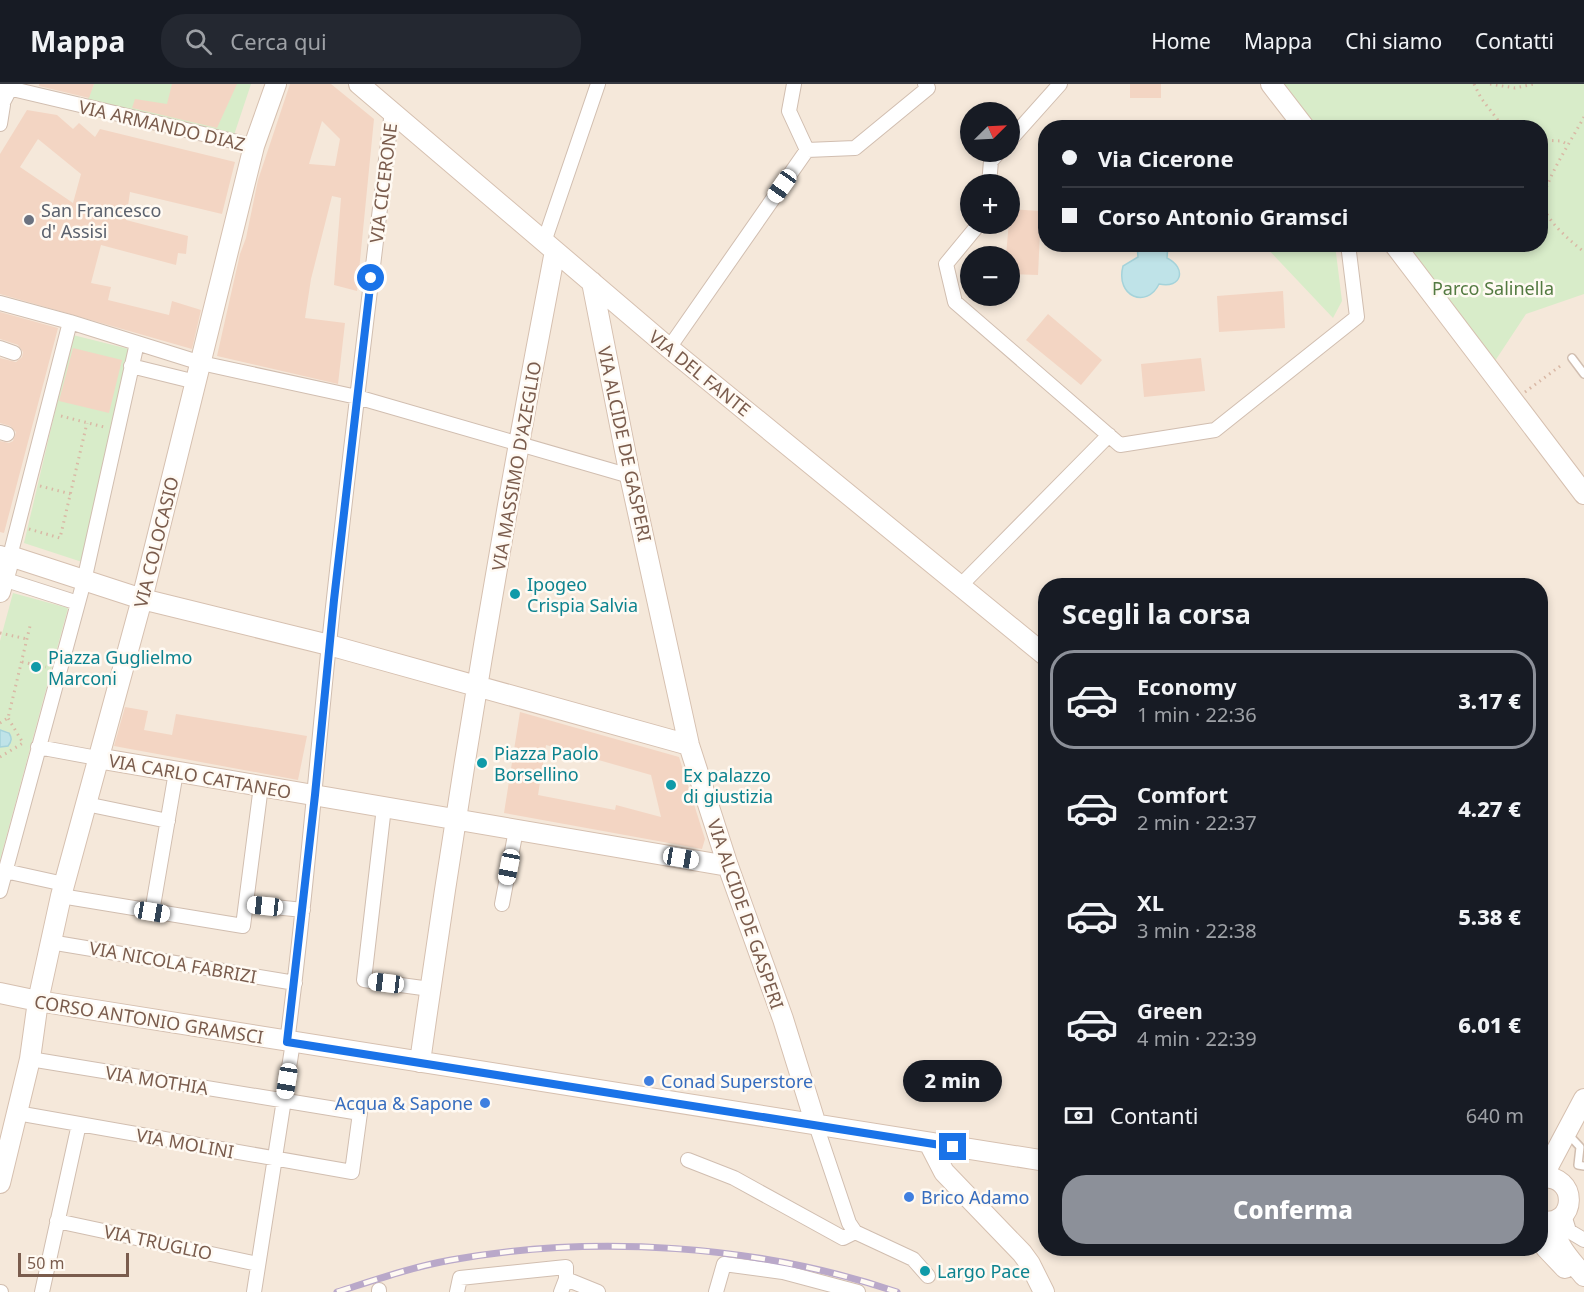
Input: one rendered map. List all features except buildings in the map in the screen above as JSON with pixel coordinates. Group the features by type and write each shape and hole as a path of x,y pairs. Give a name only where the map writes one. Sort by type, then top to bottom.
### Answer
{"street":[{"name":"VIA COLOCASIO","path":"0,1183 30,1059 38,1001 63,890 142,599 254,146 276,84"},
{"name":"VIA DEL FANTE","path":"359,84 669,348 960,586 1038,646"},
{"path":"550,246 597,84"},
{"path":"794,84 789,111 807,150"},
{"path":"807,150 855,148 928,88 925,84"},
{"path":"1020,129 1060,84"},
{"path":"1271,84 1299,120"},
{"name":"VIA ARMANDO DIAZ","path":"5,88 254,146"},
{"path":"0,124 5,88"},
{"name":"VIA CICERONE","path":"254,1292 284,1100 329,645 392,111"},
{"path":"669,348 807,150"},
{"path":"971,234 946,264 955,302 1120,445 1215,430 1357,317 1349,252"},
{"name":"VIA MASSIMO D'AZEGLIO","path":"451,822 473,684 518,443 550,246"},
{"path":"1401,252 1584,494"},
{"name":"VIA ALCIDE DE GASPERI","path":"592,282 630,476 689,745 728,866 783,1019 849,1223 855,1232"},
{"path":"0,303 70,322 201,363 357,397 630,476"},
{"path":"70,322 18,526 5,554 2,586 78,603"},
{"path":"0,891 10,872 39,747 78,603 90,583 137,343"},
{"path":"0,348 14,353"},
{"path":"131,366 196,382"},
{"path":"960,586 1109,435"},
{"path":"5,554 142,599 329,645 689,745"},
{"path":"39,747 97,758"},
{"name":"VIA CARLO CATTANEO","path":"97,758 384,807 451,822 509,828"},
{"path":"152,912 176,772"},
{"path":"10,872 63,890 152,912 243,926 261,786"},
{"path":"86,804 168,821"},
{"path":"384,807 364,980 430,988"},
{"path":"420,1062 451,822"},
{"path":"502,904 509,828 728,866"},
{"path":"246,903 303,910"},
{"name":"VIA NICOLA FABRIZI","path":"50,942 295,983"},
{"name":"CORSO ANTONIO GRAMSCI","path":"0,993 290,1042 1038,1160"},
{"name":"VIA MOTHIA","path":"30,1059 360,1113 352,1172"},
{"path":"1548,1176 1565,1134 1584,1099"},
{"name":"VIA MOLINI","path":"17,1113 352,1172"},
{"path":"42,1292 80,1124"},
{"path":"930,1143 944,1173 1022,1252 1044,1292"},
{"path":"688,1160 734,1178 843,1238 855,1232 912,1259 928,1276"},
{"path":"1548,1180 1567,1190 1569,1200 1551,1221"},
{"name":"VIA TRUGLIO","path":"57,1221 258,1264"},
{"path":"1551,1221 1584,1240"},
{"path":"1551,1221 1555,1227 1556,1237 1584,1276"},
{"path":"1548,1251 1561,1265 1584,1282"},
{"path":"716,1292 724,1264 783,1272 833,1288 858,1292"},
{"path":"457,1292 460,1278 565,1279 598,1292"}],"lane":[{"path":"1572,358 1584,374"},
{"path":"1565,1134 1580,1147 1578,1165 1584,1166"}],"path":[{"path":"1474,84 1481,98 1498,120"},
{"path":"1490,84 1515,88 1534,84"},
{"path":"1548,184 1584,117"},
{"path":"1548,140 1561,141 1569,145"},
{"path":"1548,214 1562,232 1584,252"},
{"path":"1514,401 1572,358"},
{"path":"46,413 107,427"},
{"path":"18,526 60,538 87,423"},
{"path":"29,483 70,494"},
{"path":"0,723 8,718 30,626"},
{"path":"0,633 27,639"},
{"path":"22,662 48,667"},
{"path":"0,758 23,743 8,718"}],"shaded area":[{"path":"0,84 1584,84 1584,1292 0,1292"}],"green space":[{"path":"94,84 251,84 234,135 87,101"},
{"name":"Parco Salinella","path":"1283,84 1584,84 1584,294 1526,314 1495,361 1411,252 1548,252 1548,120 1311,120"},
{"path":"1271,252 1336,252 1342,301 1333,318"},
{"path":"73,335 129,349 82,562 24,543"},
{"path":"13,593 68,608 0,860 0,747 11,742 9,732 0,730 0,641"}],"water":[{"path":"1138,252 1167,252 1167,258 1173,262 1179,272 1177,281 1167,285 1159,284 1154,292 1147,296 1134,296 1124,285 1123,266 1138,257"},
{"path":"0,730 10,735 11,741 8,746 0,747"}],"railway":[{"path":"337,1292 408,1270 451,1260 562,1247 619,1246 733,1254 844,1276 897,1292"}],"place":[{"name":"San Francesco d' Assisi","path":"29,220"},
{"name":"Ipogeo Crispia Salvia","path":"515,594"},
{"name":"Piazza Guglielmo Marconi","path":"36,667"},
{"name":"Piazza Paolo Borsellino","path":"482,763"},
{"name":"Ex palazzo di giustizia","path":"671,785"},
{"name":"Conad Superstore","path":"649,1081"},
{"name":"Acqua & Sapone","path":"485,1103"},
{"name":"Brico Adamo","path":"909,1197"},
{"name":"Largo Pace","path":"925,1271"}],"route":[{"path":"371,278 287,1042 953,1147"}]}
